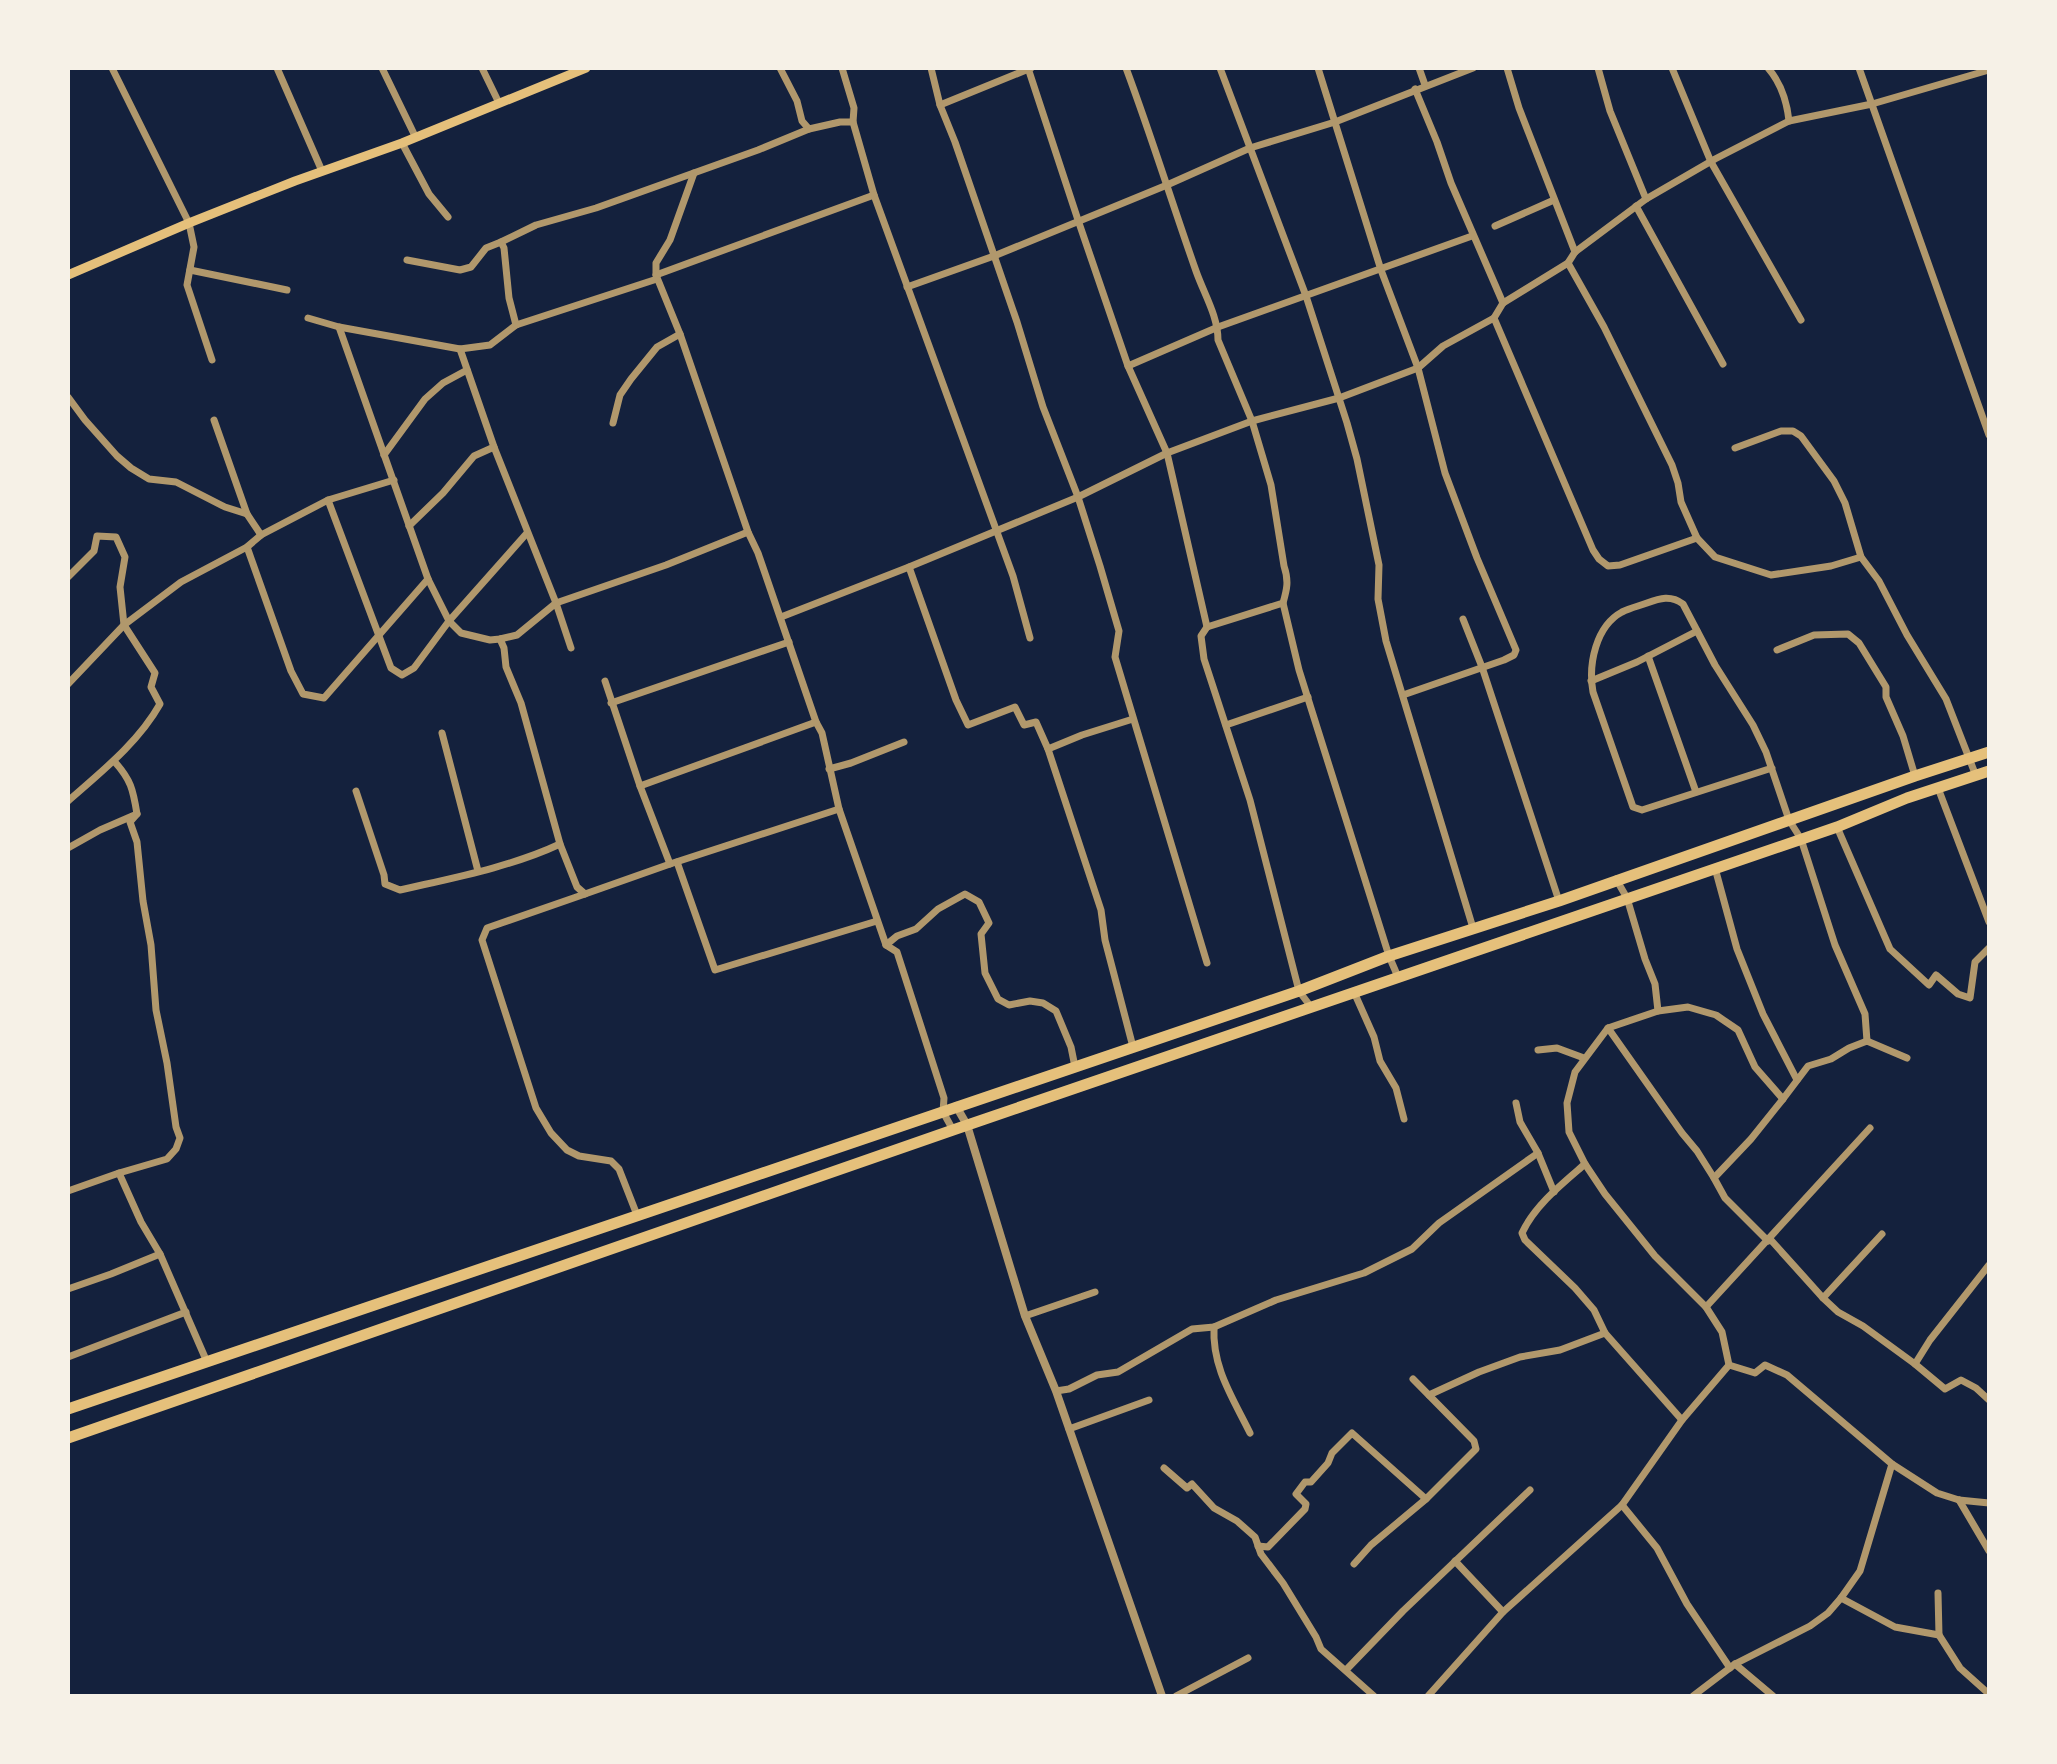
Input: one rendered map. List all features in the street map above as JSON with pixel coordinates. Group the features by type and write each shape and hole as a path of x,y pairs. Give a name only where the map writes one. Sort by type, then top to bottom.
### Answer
{"highway":[{"path":"68,1409 1299,991 1389,956 1559,901 1989,752"},
{"path":"68,1438 1354,991 1837,827 1907,798 1989,771"}],"main road":[{"path":"68,275 189,223 402,143 586,68"}],"street":[{"path":"112,68 189,223 194,247 187,285 212,360"},
{"path":"277,68 322,171"},
{"path":"382,68 415,136"},
{"path":"482,68 499,103"},
{"path":"780,68 797,101 802,121 809,129"},
{"path":"842,68 854,108 853,122 874,195 1013,576 1030,638"},
{"path":"931,68 940,105 1017,322 1043,407 1078,497 1119,631 1115,657 1207,963"},
{"path":"940,105 1029,68 1128,366 1167,453 1207,627"},
{"path":"1126,68 1218,327 1218,340 1252,421 1271,485 1289,585 1283,603 1299,670 1398,977"},
{"path":"1220,68 1306,296 1357,459 1379,565 1380,618 1473,928"},
{"path":"1318,68 1381,270 1418,368 1445,473 1516,650 1514,655 1504,660 1403,695"},
{"path":"1419,68 1425,85"},
{"path":"907,287 994,256 1250,148 1335,122 1473,68"},
{"path":"1507,68 1519,108 1575,252"},
{"path":"1598,68 1610,111 1646,199"},
{"path":"1672,68 1711,162 1801,320"},
{"path":"1768,68 1776,76 1787,104 1789,121"},
{"path":"1859,68 1987,421 1989,435"},
{"path":"781,617 1078,497 1167,453 1252,421 1339,398 1418,368 1443,346 1494,318 1503,303 1568,263 1575,252 1646,199 1789,121 1872,104 1989,70"},
{"path":"1415,89 1472,236 1503,303"},
{"path":"407,260 460,270 471,267 486,248 536,225 596,208 809,129 853,122"},
{"path":"402,143 429,194 448,217"},
{"path":"694,173 670,240 656,263 657,277 822,733 839,809 886,945 897,952 944,1098 943,1112 953,1130"},
{"path":"308,318 339,327 460,349 490,345 516,325 657,277 874,195"},
{"path":"1495,226 1554,200"},
{"path":"1636,206 1723,364"},
{"path":"1128,366 1218,327 1472,236"},
{"path":"501,242 516,325"},
{"path":"1568,263 1604,327 1672,465 1681,502 1697,538 1715,557 1771,575 1831,566 1861,557"},
{"path":"190,270 287,290"},
{"path":"1494,318 1599,559 1608,566 1620,565 1697,538"},
{"path":"339,327 428,579 449,621 461,633 490,640 517,635 556,603 657,569 748,532"},
{"path":"613,423 620,395 631,379 657,347 680,334"},
{"path":"460,349 571,648"},
{"path":"384,455 425,399 443,383 467,370"},
{"path":"68,397 85,420 131,468 149,479 176,482 225,507 247,514"},
{"path":"214,420 247,514 261,535"},
{"path":"1735,448 1781,431 1793,431 1801,436 1834,481 1845,503 1861,557 1879,581 1946,699 1976,776"},
{"path":"409,526 443,493 474,456 494,447"},
{"path":"68,684 124,625 181,582 328,500 394,480"},
{"path":"328,500 391,668 402,675 414,668 449,621 527,533"},
{"path":"68,577 94,551 97,536 116,537 125,557 120,587 124,625 155,673 151,687 160,704 114,761 68,801"},
{"path":"247,547 291,671 303,694 324,698 428,579"},
{"path":"909,567 956,700 968,725 1015,707 1024,725 1036,722 1048,749 1101,910 1105,940 1133,1047"},
{"path":"1772,768 1642,810 1633,807 1591,681 1595,650 1605,627 1622,612 1661,598 1676,599 1683,604 1766,752 1772,768 1789,820 1801,839 1835,945 1865,1014 1867,1041"},
{"path":"1283,603 1207,627 1201,636 1204,659 1250,800 1299,991 1311,1007"},
{"path":"1463,619 1482,667 1559,901"},
{"path":"1591,681 1697,631"},
{"path":"1777,650 1814,635 1848,634 1859,643 1886,687 1886,697 1903,736 1915,776"},
{"path":"500,639 560,844 577,887 585,894"},
{"path":"611,703 789,642"},
{"path":"1648,656 1696,792"},
{"path":"605,681 640,786 674,863 715,970 877,921"},
{"path":"1226,725 1308,697"},
{"path":"1048,749 1133,719"},
{"path":"640,786 816,722"},
{"path":"442,733 478,871"},
{"path":"829,769 904,742"},
{"path":"114,761 127,775 137,814"},
{"path":"1938,788 1989,922"},
{"path":"356,791 385,884 393,889 400,890 478,871 539,854 560,844"},
{"path":"637,1215 619,1169 611,1161 579,1156 567,1150 551,1133 536,1108 482,940 487,928 839,809"},
{"path":"68,848 137,814"},
{"path":"68,1191 167,1159 180,1138 156,1010 137,842 130,822 137,814"},
{"path":"1837,827 1890,949 1929,985 1936,975 1958,994 1970,998 1975,962 1989,948"},
{"path":"1715,868 1737,949 1763,1014 1797,1080"},
{"path":"1616,879 1627,898 1655,984 1658,1011"},
{"path":"886,945 897,936 916,929 938,909 965,894 979,902 989,923 981,934 985,973 998,999 1009,1005 1030,1001 1043,1003 1056,1011 1071,1047 1075,1067"},
{"path":"1354,991 1374,1037 1380,1061 1396,1088 1404,1119"},
{"path":"1729,1365 1722,1332 1706,1307 1655,1256 1585,1164 1569,1132 1567,1103 1575,1072 1608,1028 1658,1011 1688,1007 1716,1015 1738,1030 1755,1067 1783,1099"},
{"path":"1608,1028 1697,1151 1725,1198 1823,1298 1945,1389 1961,1380 1989,1400"},
{"path":"1714,1178 1751,1139 1808,1066 1831,1059 1867,1041 1907,1058"},
{"path":"1538,1050 1557,1048 1584,1058"},
{"path":"1516,1103 1520,1122 1538,1153 1554,1192"},
{"path":"956,1106 967,1125 1025,1316 1056,1391 1162,1696"},
{"path":"1706,1307 1870,1128"},
{"path":"1056,1391 1069,1389 1097,1375 1118,1372 1192,1329 1214,1327 1276,1300 1364,1273 1412,1249 1439,1223 1538,1153"},
{"path":"1585,1164 1554,1192 1522,1233 1525,1240 1594,1310 1605,1333 1682,1420"},
{"path":"119,1173 141,1222 160,1254 207,1362"},
{"path":"1823,1298 1882,1234"},
{"path":"68,1289 160,1254"},
{"path":"1915,1364 1989,1265"},
{"path":"1025,1316 1095,1292"},
{"path":"68,1357 186,1312"},
{"path":"1214,1327 1213,1343 1223,1383 1250,1433"},
{"path":"1429,1395 1520,1357 1560,1350 1605,1333"},
{"path":"1428,1696 1503,1612 1622,1505 1682,1420 1729,1365"},
{"path":"1729,1365 1755,1373 1765,1365 1787,1375 1892,1464 1937,1493 1959,1500 1989,1503"},
{"path":"1354,1564 1476,1449 1474,1441 1413,1379"},
{"path":"1069,1429 1149,1400"},
{"path":"1258,1546 1268,1547 1305,1509 1306,1504 1296,1494 1305,1482 1311,1482 1328,1463 1332,1453 1352,1433 1426,1499"},
{"path":"1693,1696 1733,1666 1810,1626 1828,1613 1841,1598 1860,1571 1892,1464"},
{"path":"1164,1468 1187,1488 1192,1484 1214,1508 1237,1521 1255,1537 1261,1554 1308,1622 1321,1649 1374,1696"},
{"path":"1346,1670 1530,1490"},
{"path":"1959,1500 1989,1551"},
{"path":"1622,1505 1657,1548 1687,1604 1733,1666 1773,1696"},
{"path":"1455,1561 1503,1612"},
{"path":"1938,1593 1939,1635 1960,1668 1989,1694"},
{"path":"1841,1598 1895,1627 1939,1635"},
{"path":"1176,1696 1248,1658"},
{"path":"1974,1696 1981,1688"}]}
